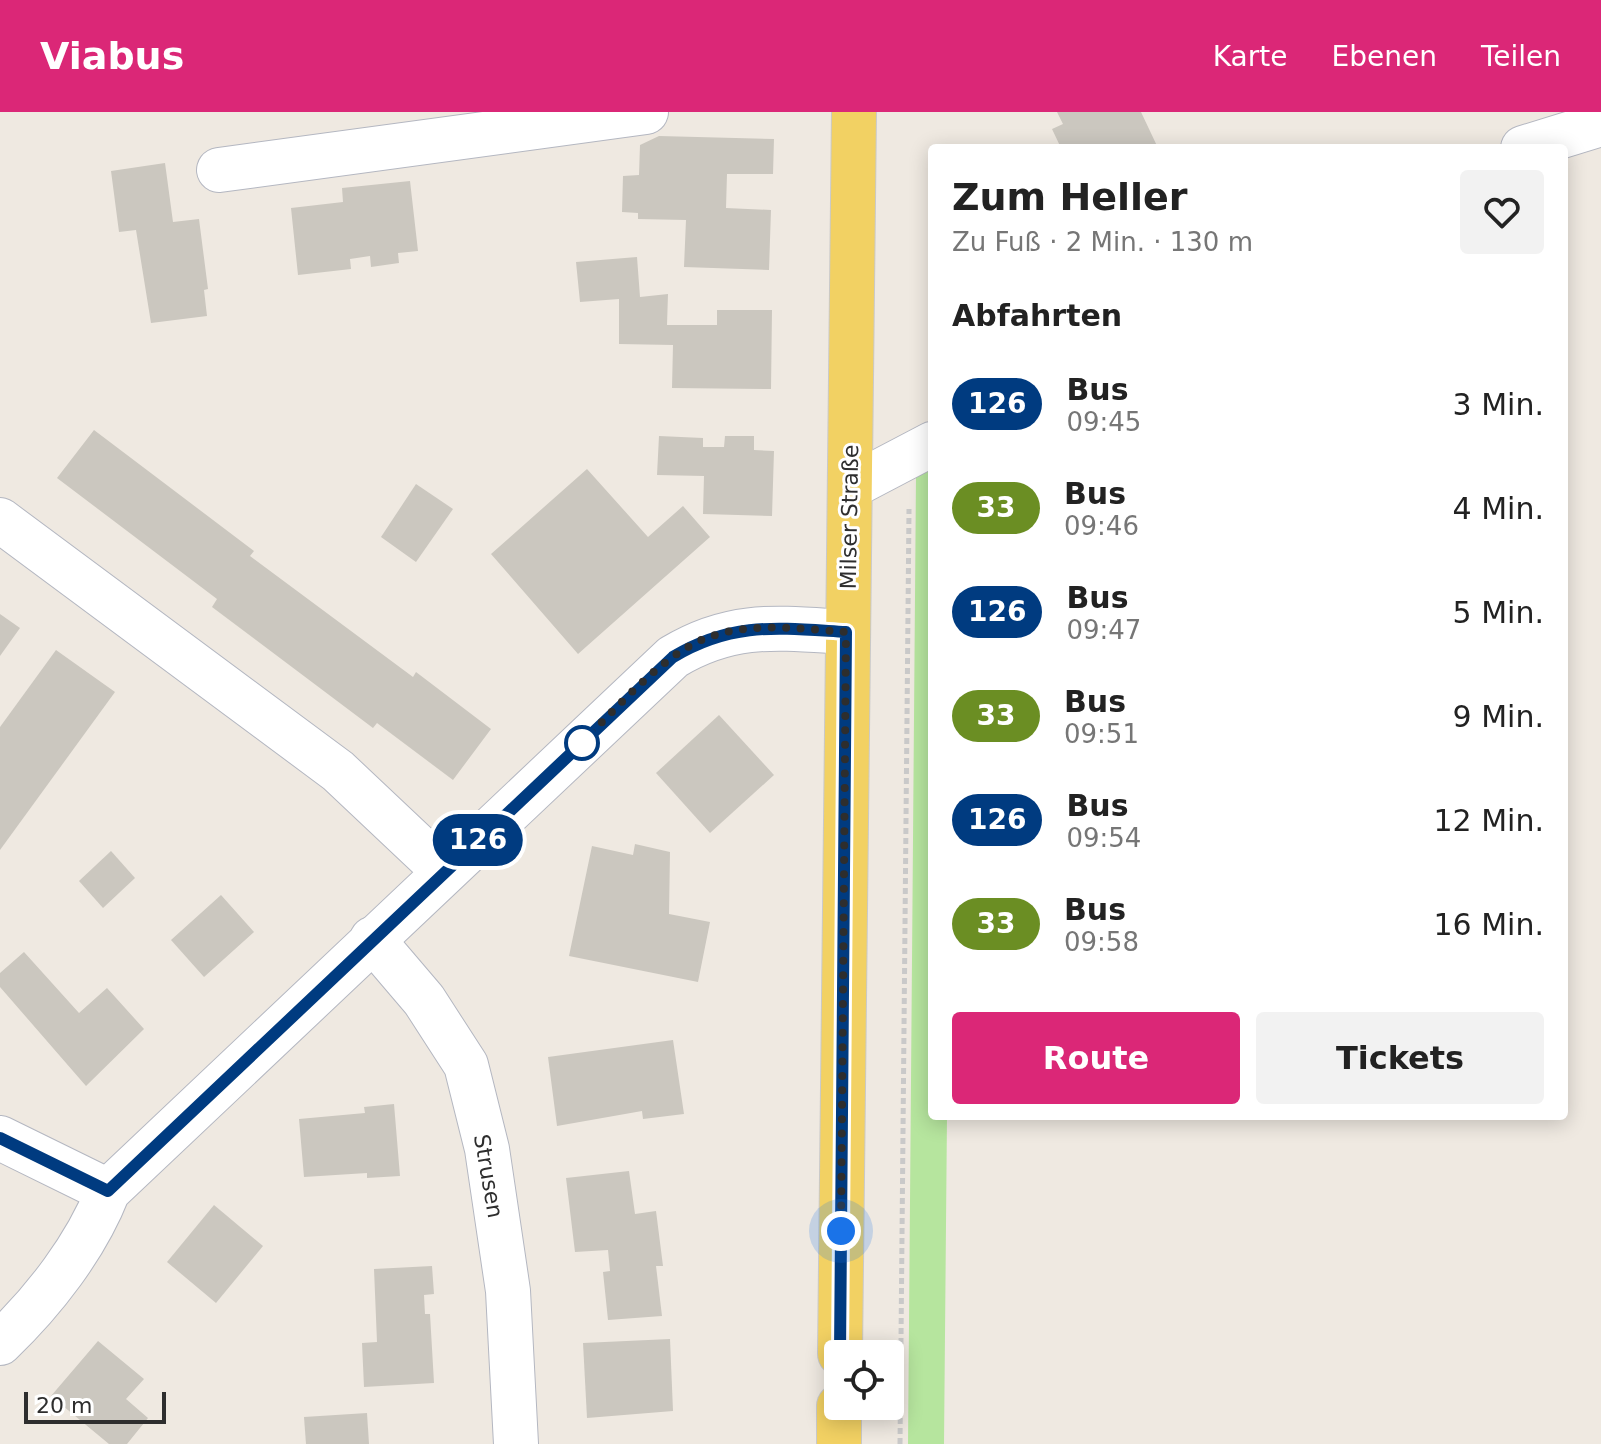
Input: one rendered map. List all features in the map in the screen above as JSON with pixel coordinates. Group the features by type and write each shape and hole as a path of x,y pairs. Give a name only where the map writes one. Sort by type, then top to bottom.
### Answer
{"main road":[{"name":"Milser Straße","path":"840,1340 854,112"},
{"path":"839,1420 839,1444"}],"street":[{"path":"219,170 646,112"},
{"path":"1536,144 1601,124"},
{"path":"850,487 920,450"},
{"path":"0,520 338,771 444,871"},
{"path":"0,1343 33,1307 95,1223 108,1191 444,871 683,651 704,639 736,631 778,628 846,632"},
{"name":"Strusen","path":"372,939 424,1000 466,1065 487,1149 508,1291 516,1444"},
{"path":"0,1138 108,1191"}],"path":[{"path":"900,1444 920,450"}],"green space":[{"path":"928,470 928,1120 947,1120 944,1444 908,1444 916,477"}],"building":[{"path":"1057,112 1141,112 1156,144 1059,144 1052,129 1063,124"},
{"path":"659,136 774,139 773,174 727,174 726,208 771,210 769,270 684,267 686,220 638,219 638,213 622,212 623,176 639,175 640,145"},
{"path":"165,163 173,222 199,219 208,289 204,290 207,316 151,323 136,230 119,232 111,171"},
{"path":"410,181 418,251 398,253 399,263 371,267 370,256 350,259 351,269 298,275 291,208 343,202 342,188"},
{"path":"637,257 640,297 668,294 667,325 717,325 717,310 772,310 771,389 672,388 673,345 619,344 619,299 580,302 576,262"},
{"path":"94,430 254,551 250,556 413,677 416,672 491,729 453,780 377,723 373,728 212,607 217,599 57,478"},
{"path":"659,436 703,438 703,447 724,447 725,436 754,436 754,450 774,451 772,516 703,514 704,476 657,475"},
{"path":"587,469 648,537 683,506 710,537 578,654 491,554"},
{"path":"416,484 453,509 416,562 381,537"},
{"path":"0,614 20,628 0,656"},
{"path":"56,650 115,692 0,850 0,727"},
{"path":"719,715 774,775 710,833 656,773"},
{"path":"635,844 670,852 669,914 710,922 698,982 569,956 592,846 633,855"},
{"path":"111,851 135,878 103,908 79,881"},
{"path":"221,895 254,932 204,977 171,940"},
{"path":"24,952 79,1013 107,988 144,1029 86,1086 0,987 0,973"},
{"path":"673,1040 684,1114 643,1119 642,1111 557,1126 548,1057"},
{"path":"394,1104 400,1176 367,1178 367,1173 304,1177 299,1119 365,1113 364,1107"},
{"path":"629,1171 635,1214 656,1211 663,1266 656,1266 662,1316 608,1320 603,1272 610,1271 608,1250 575,1252 566,1178"},
{"path":"214,1205 263,1246 216,1303 167,1262"},
{"path":"432,1266 434,1294 424,1295 425,1314 430,1314 434,1383 364,1387 362,1343 377,1342 374,1269"},
{"path":"670,1339 673,1411 587,1418 583,1343"},
{"path":"98,1341 144,1379 126,1399 148,1418 127,1444 109,1444 51,1396"},
{"path":"367,1413 369,1444 306,1444 304,1417"}],"bus line":[{"name":"126","path":"0,1138 108,1191 673,657 704,639 736,631 778,628 846,632 840,1340"}],"route":[{"path":"582,743 673,657 704,639 736,631 778,628 846,632 841,1231"}]}
